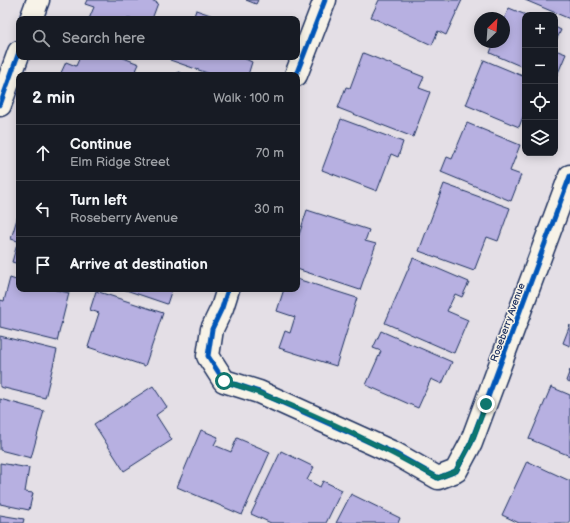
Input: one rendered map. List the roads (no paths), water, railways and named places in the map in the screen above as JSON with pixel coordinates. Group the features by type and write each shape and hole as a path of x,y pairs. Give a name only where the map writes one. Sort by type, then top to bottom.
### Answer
{"street":[{"path":"32,16 38,0"},
{"path":"297,72 325,0"},
{"path":"0,105 16,60"},
{"name":"Roseberry Avenue","path":"227,292 222,308 212,329 208,356 224,381 260,392 396,454 438,478 456,471 471,443 570,176"}]}
